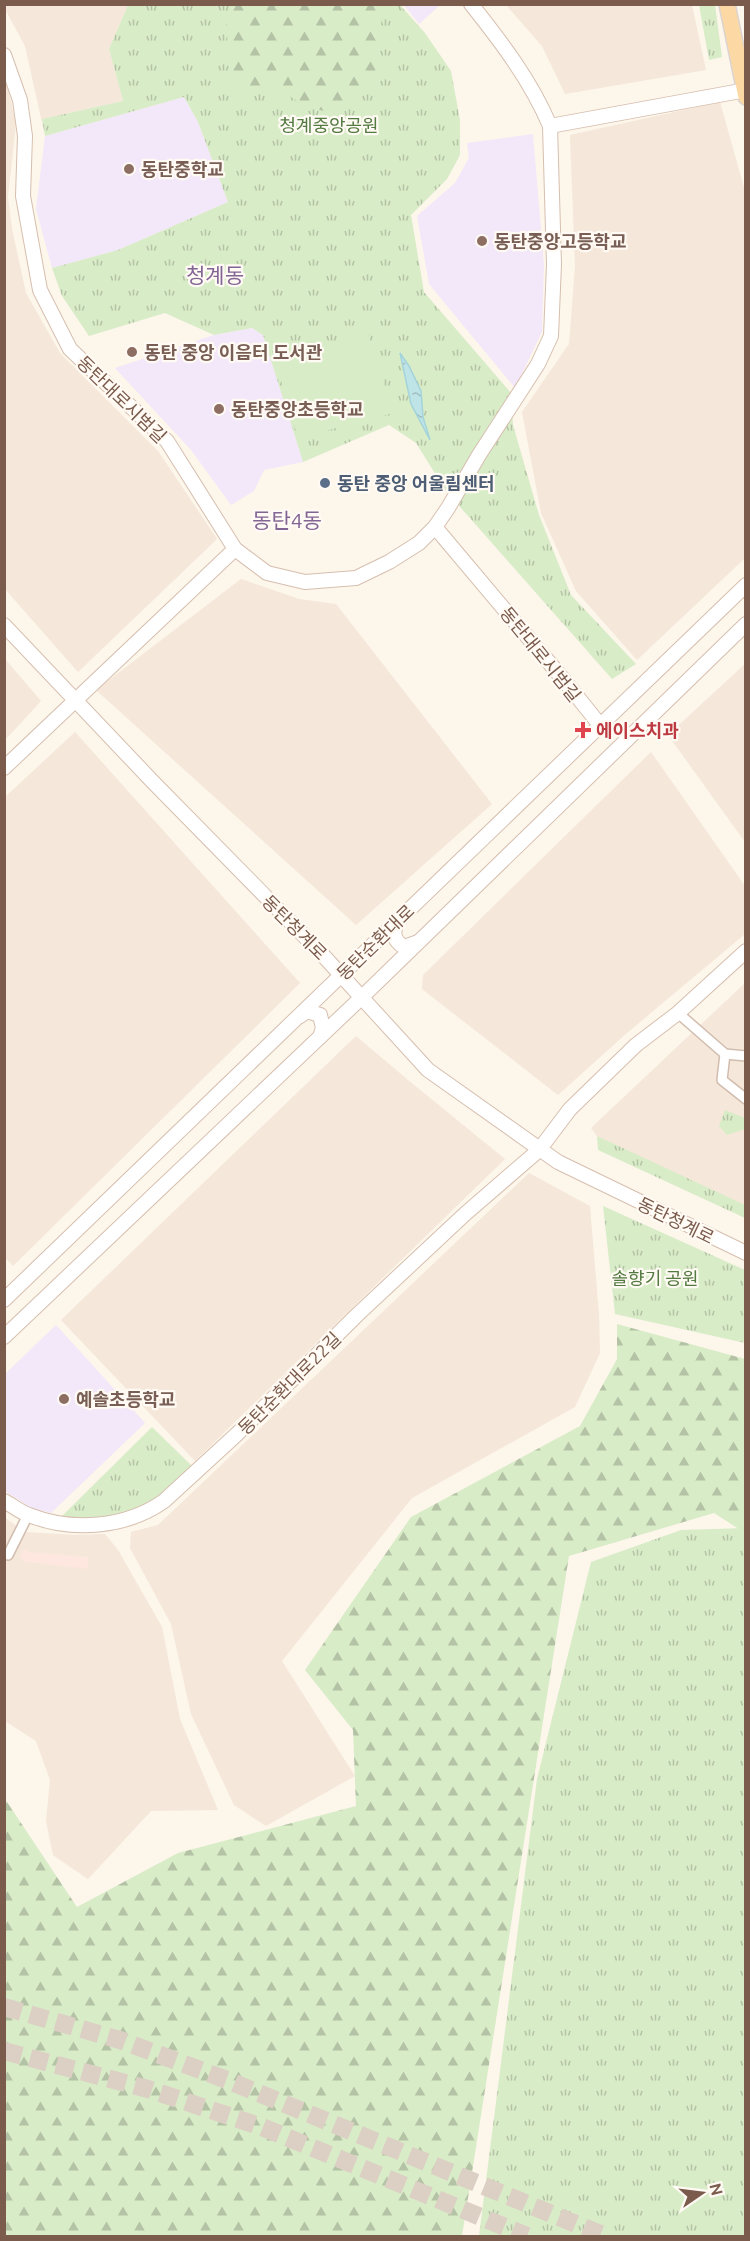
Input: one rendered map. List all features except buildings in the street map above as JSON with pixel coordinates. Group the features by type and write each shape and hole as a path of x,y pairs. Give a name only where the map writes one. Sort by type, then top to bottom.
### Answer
{"main road":[{"path":"727,4 745,92"}],"street":[{"name":"동탄대로시범길","path":"4,55 20,100 25,136 23,196 40,290 70,349 166,441 235,549 267,573 305,582 330,581 356,578 389,562 419,543 435,527 503,417 523,389 551,336 554,264 550,126 517,63 471,4"},
{"path":"550,126 745,92"},
{"name":"동탄대로시범길","path":"435,527 600,726"},
{"path":"4,768 235,549"},
{"name":"동탄순환대로","path":"4,1300 746,585"},
{"name":"동탄순환대로","path":"4,1337 362,997 746,624"},
{"name":"동탄청계로","path":"4,625 342,975 428,1070 558,1162 746,1253"},
{"path":"399,919 394,936 398,943 404,947 417,942"},
{"name":"동탄순환대로22길","path":"4,1501 28,1515 76,1525 108,1524 152,1510 237,1434 357,1315 465,1214 539,1150 570,1109 636,1045 678,1013 746,951"},
{"path":"298,1017 307,1011 320,1015 323,1028 320,1037"},
{"path":"678,1013 725,1054 746,1056"},
{"path":"725,1054 722,1080 746,1099"},
{"path":"8,1554 28,1515"}],"shaded area":[{"path":"4,5 128,5 109,49 123,101 42,119 45,136 25,46"},
{"path":"404,5 440,5 419,24"},
{"path":"506,5 692,5 706,70 565,94 542,46"},
{"path":"4,72 16,123 8,197 12,229 26,293 60,353 158,451 217,539 78,672 5,589"},
{"name":"동탄중학교","path":"184,97 198,122 228,202 118,250 52,268 36,209 45,136"},
{"path":"720,102 745,191 745,558 637,660 576,591 541,513 522,412 569,344 575,266 570,135"},
{"name":"동탄중앙고등학교","path":"533,134 544,265 542,332 515,388 429,284 417,216 455,183 469,158 467,143"},
{"name":"동탄중앙초등학교","path":"252,328 263,335 303,462 264,470 254,491 231,505 191,450 115,368 214,335"},
{"path":"241,579 299,599 336,604 492,804 356,925 96,690"},
{"path":"5,659 41,701 4,740"},
{"path":"745,664 745,842 668,735"},
{"path":"75,732 300,983 13,1266 5,1258 5,797"},
{"path":"651,752 745,886 745,934 627,1033 558,1095 422,989 423,975"},
{"path":"745,983 745,1207 597,1136 591,1128"},
{"path":"356,1036 505,1159 195,1461 61,1320"},
{"path":"529,1173 590,1206 600,1353 575,1407 412,1498 282,1661 355,1776 266,1826 234,1805 191,1714 171,1624 130,1548 131,1532 158,1525"},
{"name":"예솔초등학교","path":"56,1325 145,1423 51,1513 31,1508 5,1491 4,1375"},
{"path":"4,1517 25,1532 105,1534 118,1550 162,1627 180,1719 218,1810 151,1811 88,1879 53,1855 46,1821 50,1780 36,1741 5,1721"},
{"path":"24,1549 29,1552 88,1557 88,1569 25,1562 19,1556"}],"green space":[{"name":"청계중앙공원","path":"128,5 400,5 425,33 451,71 460,120 460,155 447,179 411,215 424,292 511,393 513,425 539,515 571,595 636,664 612,679 446,491 416,443 389,425 303,462 263,335 252,328 214,335 165,313 89,336 62,296 52,268 118,250 228,202 198,122 184,97 45,136 42,119 123,101 109,49"},
{"path":"232,5 377,5 382,15 376,79 350,108 330,112 309,108 286,94 264,86 239,88 230,80 226,19"},
{"path":"699,5 715,5 722,57 709,60"},
{"path":"368,334 393,413 298,438 274,357"},
{"path":"725,1110 745,1118 745,1129 727,1135 719,1126"},
{"path":"597,1136 745,1205 745,1218 598,1150"},
{"name":"솔향기 공원","path":"603,1206 745,1270 745,1343 615,1314"},
{"path":"617,1324 745,1359 745,1533 714,1513 569,1556 462,2236 5,2236 5,1799 77,1907 178,1853 356,1806 353,1730 305,1670 411,1517 580,1426 617,1359"},
{"path":"152,1427 194,1468 160,1500 108,1520 58,1520"},
{"path":"745,1528 745,2236 479,2236 537,1779 591,1562 681,1530"}],"water":[{"path":"400,353 421,391 423,417 430,440 411,404"}],"tunnel":[{"path":"4,2007 120,2040 227,2080 605,2236"},
{"path":"4,2051 148,2089 262,2127 527,2236"}],"place":[{"name":"동탄중학교","path":"129,169"},
{"name":"동탄중앙고등학교","path":"482,241"},
{"name":"동탄 중앙 이음터 도서관","path":"132,352"},
{"name":"동탄중앙초등학교","path":"219,409"},
{"name":"동탄 중앙 어울림센터","path":"325,483"},
{"name":"에이스치과","path":"583,730"},
{"name":"예솔초등학교","path":"64,1399"}],"district":[{"name":"청계동","path":"215,275"},
{"name":"동탄4동","path":"287,520"}]}
